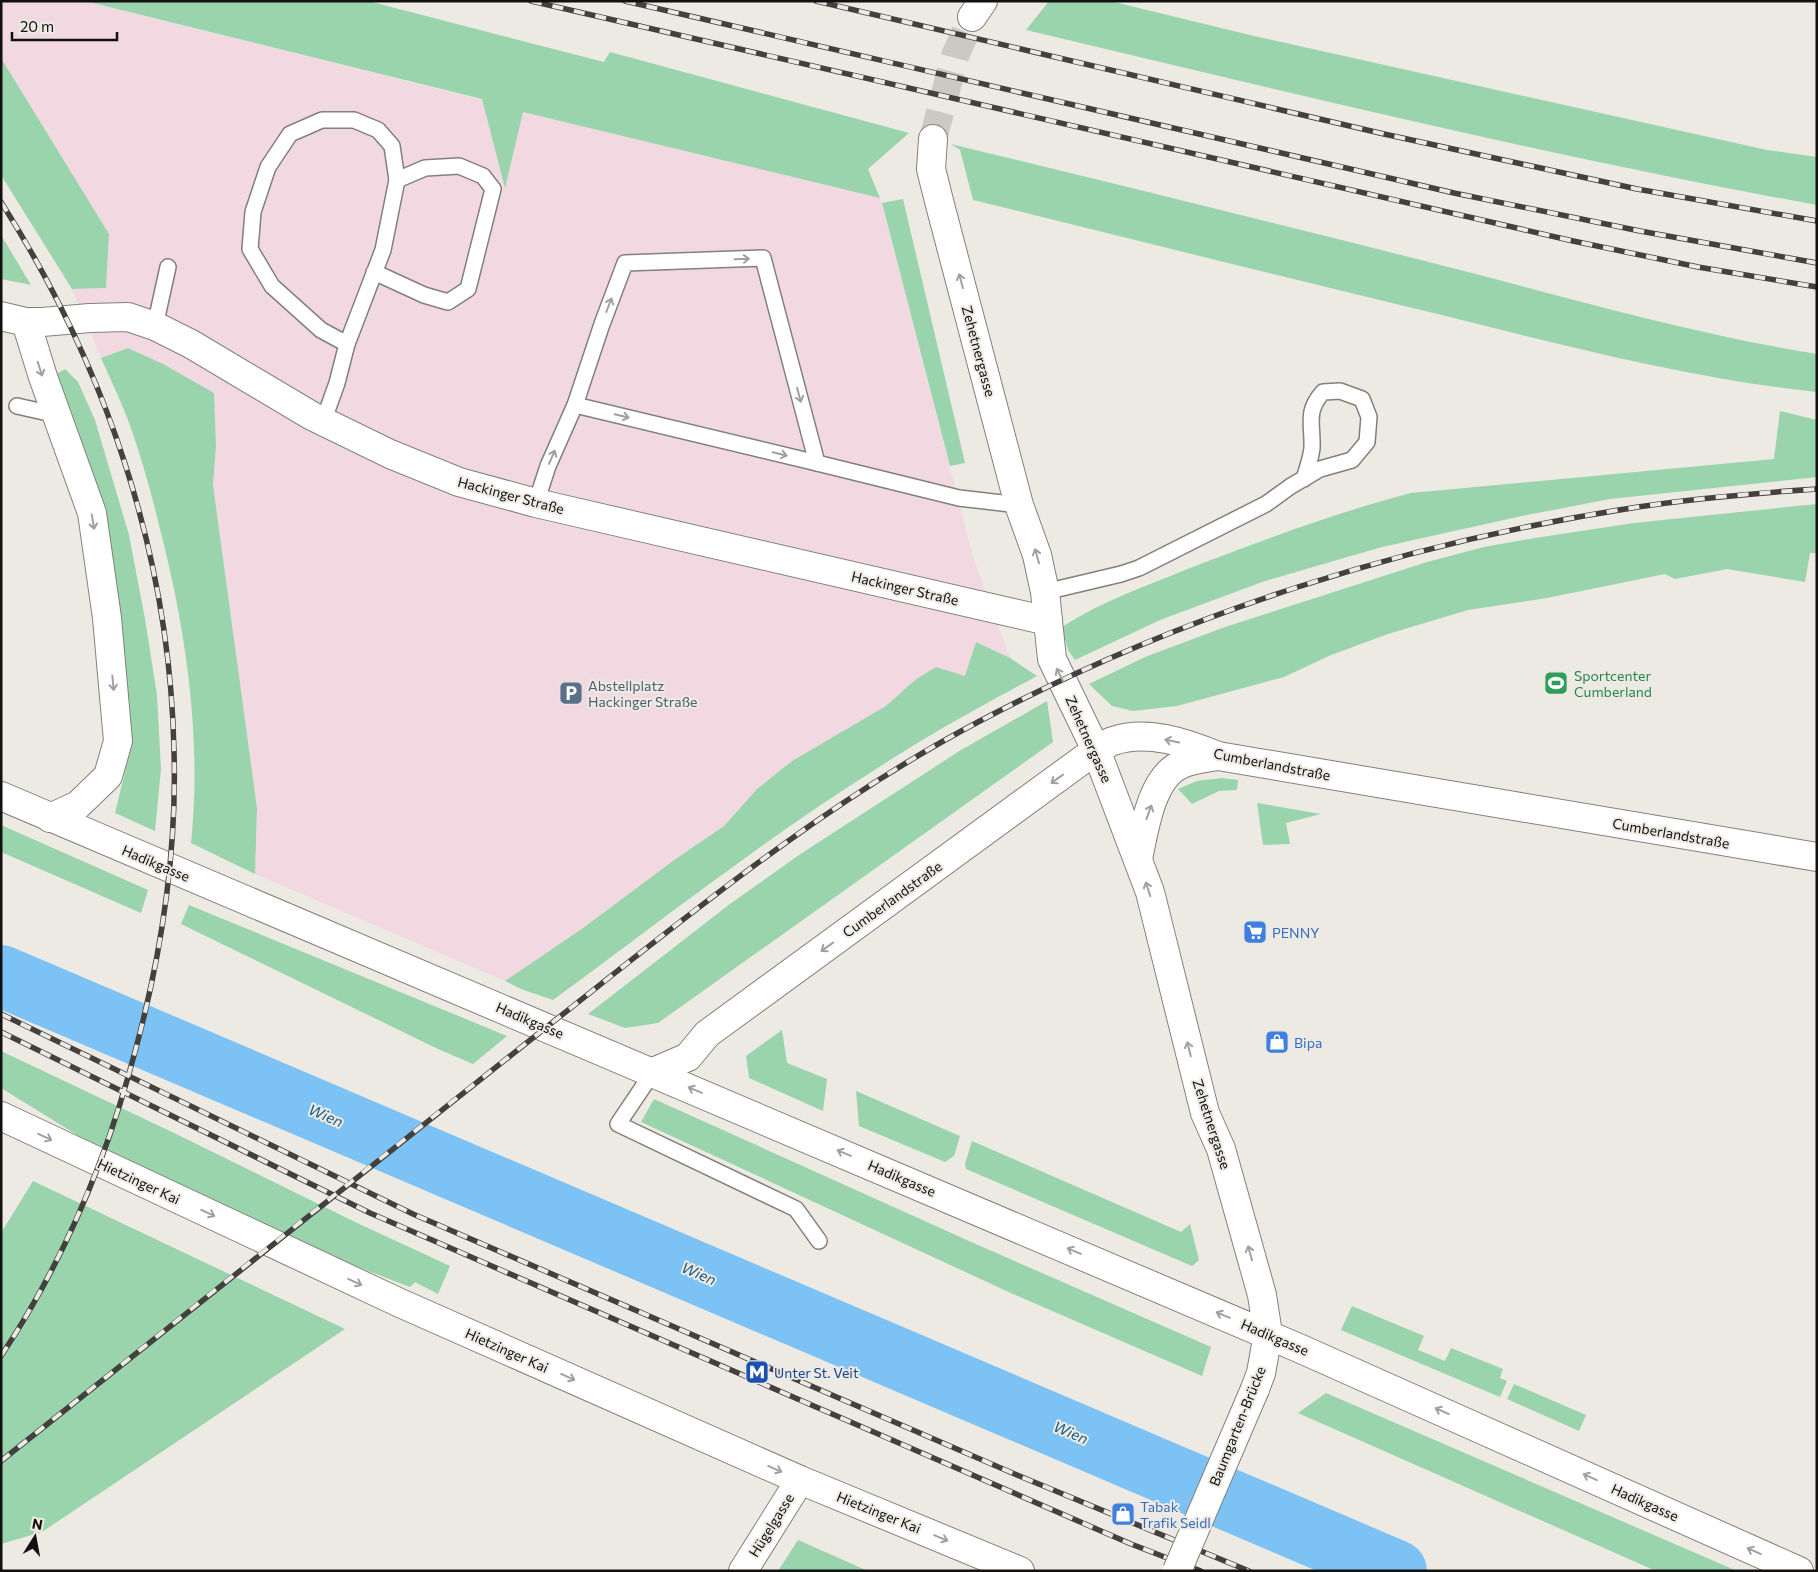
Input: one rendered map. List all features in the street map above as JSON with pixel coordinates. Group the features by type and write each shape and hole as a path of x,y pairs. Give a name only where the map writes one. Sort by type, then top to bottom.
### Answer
{"street":[{"name":"Zehetnergasse","path":"933,139 931,169 938,201 1019,505 1037,555 1045,592 1052,659 1096,750 1150,892 1205,1113 1222,1150 1262,1295 1268,1334"},
{"name":"Hackinger Straße","path":"14,319 128,317 154,326 191,344 252,382 323,422 390,454 459,482 536,504 1048,621"},
{"path":"14,319 57,415 92,513 107,618 118,741 108,776 78,805 50,818"},
{"name":"Cumberlandstraße","path":"652,1072 688,1057 707,1034 1096,750 1112,741 1128,737 1150,737 1194,746 1218,756 1817,858"},
{"path":"1138,859 1147,814 1161,784 1171,770 1188,762 1218,756"},
{"name":"Hadikgasse","path":"1,796 1268,1334 1799,1571"},
{"name":"Hietzinger Kai","path":"1,1116 400,1303 800,1480 1020,1571"},
{"name":"Baumgarten-Brücke","path":"1177,1571 1255,1389 1261,1373 1268,1334"},
{"name":"Hügelgasse","path":"743,1571 800,1480"}],"lane":[{"path":"323,422 337,383 347,344 383,250 397,180 392,146 378,130 354,120 322,120 290,134 268,167 253,212 250,249 272,286 321,330 347,344"},
{"path":"374,272 424,295 448,302 468,289 493,190 483,176 459,166 425,168 397,180"},
{"path":"536,504 548,466 575,404 625,263 763,258 816,463"},
{"path":"154,326 168,267"},
{"path":"1045,592 1139,568 1266,504 1320,469 1352,460 1368,442 1370,417 1362,399 1340,391 1323,392 1314,402 1311,421 1312,449 1304,479"},
{"path":"575,404 959,498 1019,505"},
{"path":"17,406 57,415"},
{"path":"652,1072 618,1124 796,1209 819,1241"}],"shaded area":[{"path":"1,1 85,1 482,100 523,112 880,198 973,557 1010,658 976,642 965,676 936,667 915,680 886,706 792,761 757,789 724,826 677,858 583,928 505,981 255,874 257,808 213,485 216,446 214,393 128,348 101,358 72,289 106,288 109,234 1,58"}],"green space":[{"path":"85,1 368,1 604,62 610,52 909,133 868,169 880,198 523,112 505,188 482,99"},
{"path":"1049,1 1110,1 1254,36 1767,150 1817,157 1817,205 1519,145 1026,30"},
{"path":"1,58 109,234 106,288 72,289 1,175"},
{"path":"951,144 1339,239 1642,317 1729,337 1817,354 1817,392 1724,379 1632,361 973,200 960,150"},
{"path":"903,199 965,463 950,466 882,203"},
{"path":"1,235 31,285 1,279"},
{"path":"128,348 163,364 214,393 216,446 213,485 257,808 255,874 191,843 194,804 193,725 184,645 177,606 160,529 133,433 101,358"},
{"path":"65,369 78,382 95,420 129,535 157,695 161,769 155,831 115,813 132,743 127,695 102,515 83,445 56,374"},
{"path":"1780,411 1817,420 1817,477 1610,499 1382,547 1265,581 1160,620 1075,660 1068,650 1062,627 1108,602 1272,537 1355,509 1411,493 1774,459"},
{"path":"1817,504 1817,553 1810,553 1805,582 1727,569 1675,579 1665,574 1547,598 1468,610 1388,634 1331,655 1284,677 1177,706 1133,711 1112,706 1089,684 1145,657 1225,627 1427,562 1484,547 1634,523"},
{"path":"976,642 1010,658 1037,676 933,733 791,825 553,1000 521,989 505,981 583,928 677,858 724,826 757,789 792,761 886,706 915,680 936,667 965,676"},
{"path":"1047,701 1053,742 658,1023 625,1028 588,1014 730,904 802,853 961,750"},
{"path":"1222,778 1238,780 1237,790 1219,791 1192,804 1178,789 1197,781"},
{"path":"1257,803 1321,814 1286,823 1290,844 1263,845"},
{"path":"1,825 148,890 141,913 1,852"},
{"path":"189,905 507,1036 473,1064 438,1049 181,924"},
{"path":"782,1030 787,1063 827,1079 823,1111 749,1078 746,1056"},
{"path":"1,1051 450,1266 438,1294 415,1282 410,1287 303,1246 82,1138 1,1088"},
{"path":"856,1091 960,1136 954,1156 945,1162 859,1126"},
{"path":"654,1099 978,1245 1211,1347 1202,1376 1013,1294 641,1122"},
{"path":"972,1141 1181,1232 1190,1224 1199,1260 1192,1266 966,1169 965,1164"},
{"path":"33,1181 345,1329 42,1532 1,1544 1,1233"},
{"path":"1352,1306 1424,1336 1418,1350 1445,1361 1451,1348 1503,1369 1500,1378 1507,1381 1500,1397 1341,1330"},
{"path":"1514,1384 1586,1415 1579,1431 1507,1399"},
{"path":"1326,1393 1737,1571 1656,1571 1298,1413"},
{"path":"798,1540 868,1571 778,1571"}],"waterway":[{"name":"Wien","path":"1,976 1396,1571"}],"tunnel":[{"path":"933,139 955,56 972,17"}],"railway":[{"path":"531,1 1573,241 1698,267 1817,287"},
{"path":"625,1 1454,193 1640,231 1817,263"},
{"path":"816,1 1384,134 1637,189 1817,221"},
{"path":"1,202 38,265 72,330 101,397 125,465 145,535 160,606 170,678 174,751 173,826 166,901 153,975 125,1088 97,1168 64,1246 44,1284 1,1356"},
{"path":"1,1461 645,949 752,867 862,790 978,722 1056,683 1135,647 1216,615 1382,562 1467,540 1552,522 1638,507 1727,496 1817,489"},
{"path":"1,1014 413,1214 1017,1475 1249,1571"},
{"path":"1,1032 370,1213 1131,1544 1201,1571"}],"place":[{"name":"Sportcenter Cumberland","path":"1556,683"},
{"name":"Abstellplatz Hackinger Straße","path":"571,693"},
{"name":"PENNY","path":"1255,932"},
{"name":"Bipa","path":"1277,1042"},
{"name":"Unter St. Veit","path":"757,1372"},
{"name":"Tabak Trafik Seidl","path":"1123,1514"}]}
